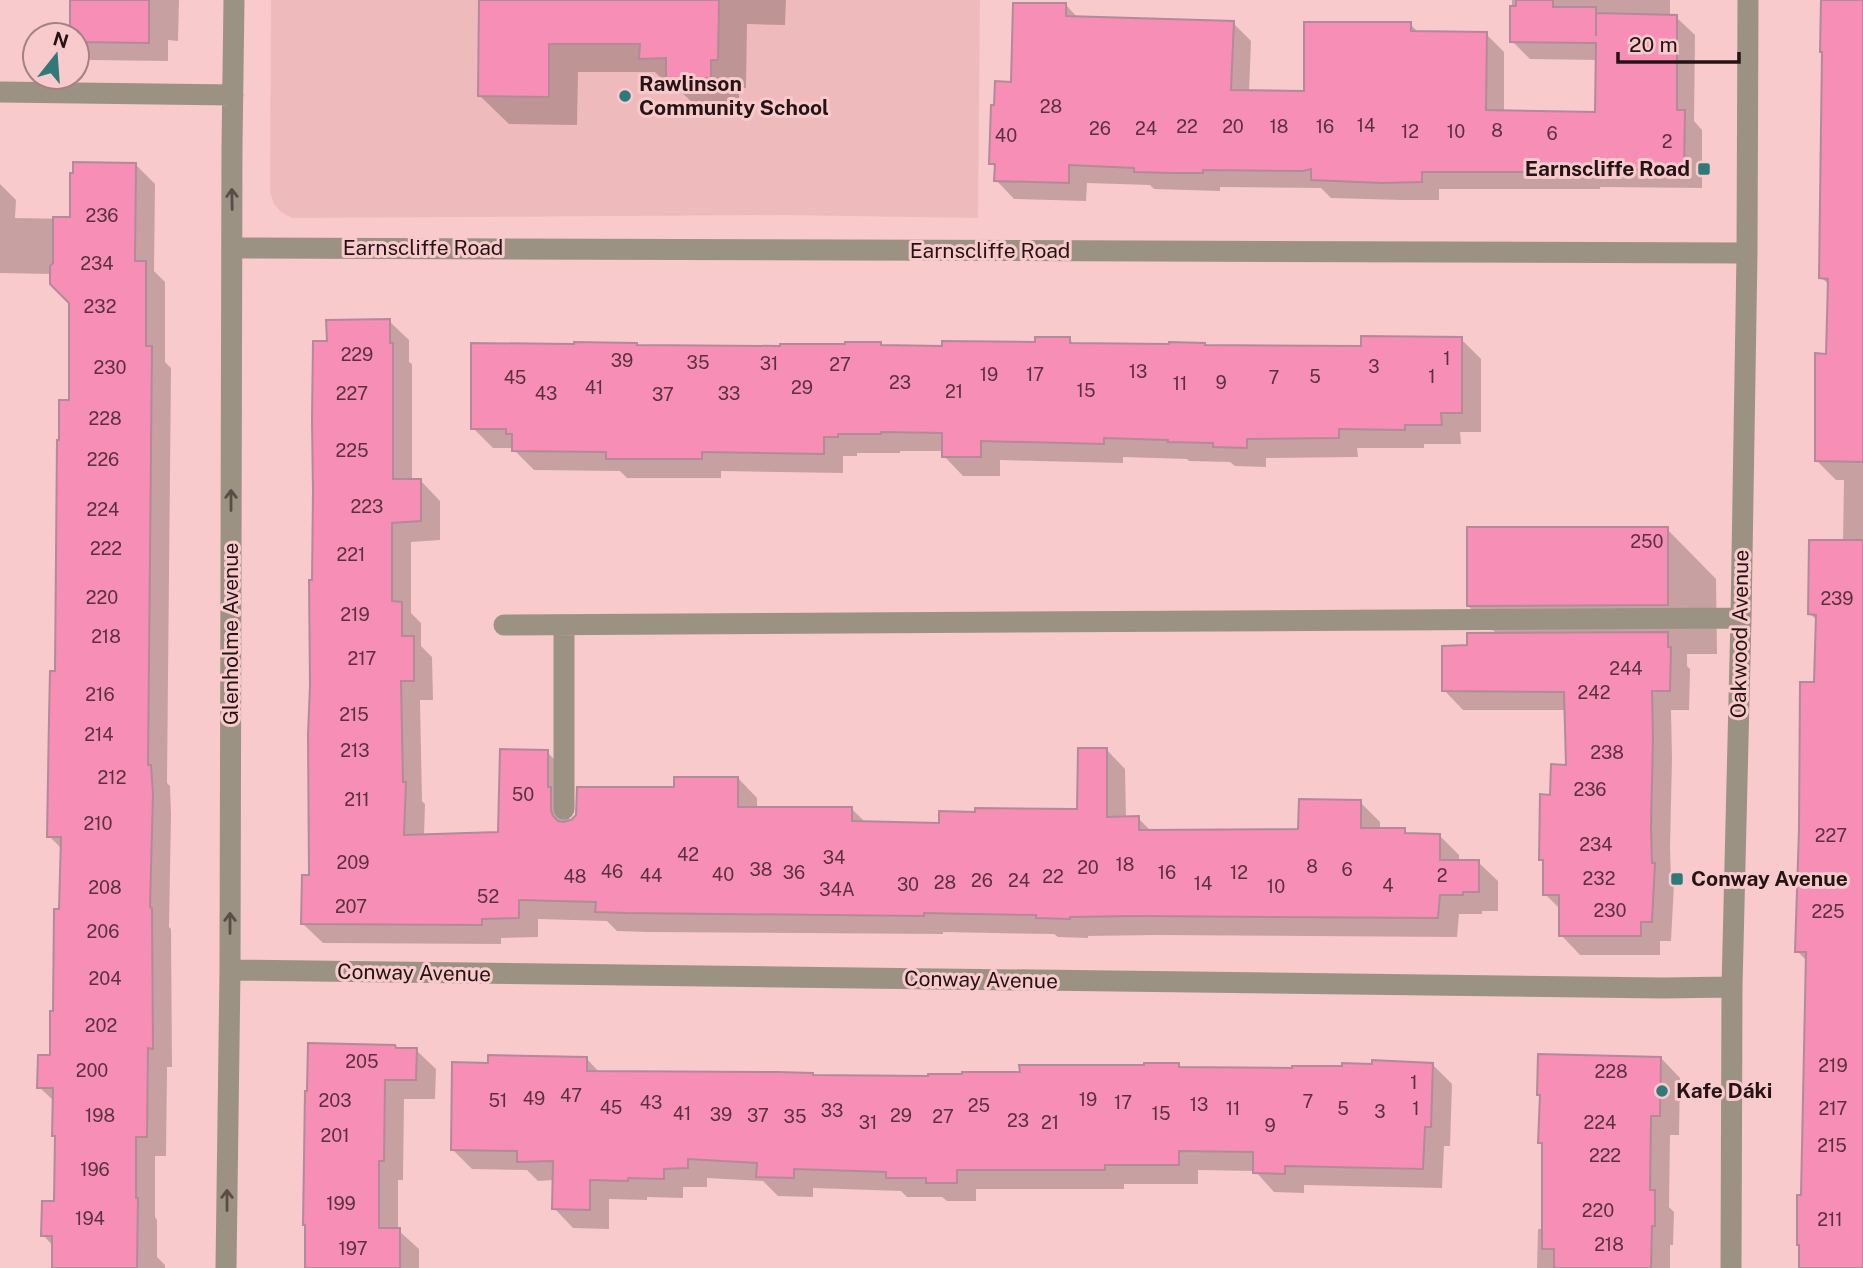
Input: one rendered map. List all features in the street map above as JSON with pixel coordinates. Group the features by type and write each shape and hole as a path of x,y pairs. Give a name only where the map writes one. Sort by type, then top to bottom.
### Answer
{"street":[{"name":"Glenholme Avenue","path":"226,1268 230,971 234,0"},
{"name":"Oakwood Avenue","path":"1731,1268 1732,987 1747,253 1748,0"},
{"path":"0,92 233,95"},
{"name":"Earnscliffe Road","path":"233,248 1747,253"},
{"path":"504,625 1741,618"},
{"path":"564,626 564,809"},
{"name":"Conway Avenue","path":"230,971 1732,987"}],"shaded area":[{"name":"Rawlinson Community School","path":"271,0 980,0 978,218 784,215 292,218 274,204 270,192"}],"building":[{"path":"70,0 149,0 149,43 91,42 91,21 70,21"},
{"path":"479,0 719,0 718,60 711,60 711,78 666,79 666,58 639,59 640,44 549,44 549,97 478,96"},
{"path":"1516,0 1553,0 1553,7 1596,7 1596,13 1677,15 1677,110 1685,110 1684,170 1422,172 1422,182 1382,183 1311,180 1311,169 1203,170 1203,173 1174,173 1069,165 1069,183 994,181 995,164 989,164 991,105 994,105 995,81 1011,82 1013,3 1066,3 1066,16 1234,21 1231,90 1304,91 1304,22 1411,22 1411,31 1487,32 1486,110 1595,112 1596,43 1510,42 1510,6 1516,6"},
{"path":"1821,0 1863,0 1863,462 1815,461 1815,353 1826,354 1828,279 1819,278"},
{"path":"73,162 136,163 135,261 146,261 146,346 152,346 148,765 151,765 153,794 150,907 153,1049 148,1048 147,1137 136,1137 137,1268 52,1268 52,1236 41,1236 42,1201 54,1201 53,1088 37,1088 38,1055 50,1055 54,909 59,909 61,837 47,837 49,718 50,671 55,671 59,400 69,400 69,303 50,284 50,266 53,263 53,217 70,217 70,173 73,173"},
{"path":"390,319 390,343 393,343 393,479 421,479 421,521 392,523 392,601 402,602 402,636 414,636 414,681 401,681 403,782 406,782 404,835 498,832 500,749 548,750 551,810 558,821 563,822 576,815 577,787 674,787 674,777 738,777 738,807 852,807 852,821 939,823 939,811 975,812 975,808 1077,809 1078,748 1107,748 1107,817 1139,816 1139,830 1298,829 1299,799 1361,800 1361,828 1405,828 1405,833 1440,834 1440,860 1479,860 1479,892 1440,895 1438,918 1135,916 1070,919 1036,918 1036,915 924,913 924,916 626,913 595,912 596,902 519,900 519,918 482,919 482,925 301,924 302,875 309,875 309,580 312,580 313,341 327,341 326,320"},
{"path":"1361,336 1462,337 1462,413 1441,413 1442,425 1405,425 1405,430 1339,429 1339,438 1247,439 1247,448 1213,447 1213,443 1104,438 1104,444 981,441 981,457 942,457 942,433 881,432 824,437 824,454 702,452 702,459 606,459 606,452 512,451 512,434 506,434 506,429 471,429 471,343 780,346 881,342 881,345 942,346 942,341 1035,342 1035,337 1070,337 1070,343 1361,346"},
{"path":"1467,527 1668,527 1668,605 1467,606"},
{"path":"1809,540 1863,540 1863,1268 1799,1268 1797,1245 1797,1195 1801,1195 1806,952 1795,952 1800,682 1814,682 1816,615 1808,614"},
{"path":"1668,632 1668,647 1671,647 1670,691 1652,691 1651,827 1652,863 1655,863 1652,922 1641,922 1641,936 1559,936 1559,895 1543,895 1543,860 1539,860 1540,794 1550,795 1551,764 1566,765 1564,692 1442,691 1442,646 1467,645 1467,633"},
{"path":"308,1043 417,1048 416,1080 385,1080 384,1161 379,1161 379,1228 400,1228 400,1268 305,1268 303,1225"},
{"path":"1538,1054 1661,1057 1660,1116 1651,1116 1650,1190 1655,1190 1655,1226 1652,1226 1651,1268 1554,1268 1554,1249 1542,1249 1542,1143 1538,1143"},
{"path":"488,1055 587,1057 587,1071 928,1076 962,1072 1020,1072 1019,1065 1179,1063 1179,1067 1292,1068 1342,1066 1342,1063 1372,1064 1372,1060 1433,1063 1431,1127 1425,1127 1423,1169 1285,1166 1285,1174 1253,1173 1253,1152 1179,1151 1179,1165 1105,1165 1105,1170 957,1170 957,1183 926,1183 926,1178 886,1178 886,1172 794,1169 794,1178 756,1177 757,1163 688,1159 688,1168 664,1169 664,1179 590,1180 590,1210 552,1209 553,1161 517,1162 517,1151 451,1150 452,1062 488,1063"}],"place":[{"name":"Rawlinson Community School","path":"625,96"},
{"name":"Earnscliffe Road","path":"1704,169"},
{"name":"Conway Avenue","path":"1677,879"},
{"name":"Kafe Dáki","path":"1662,1091"}]}
